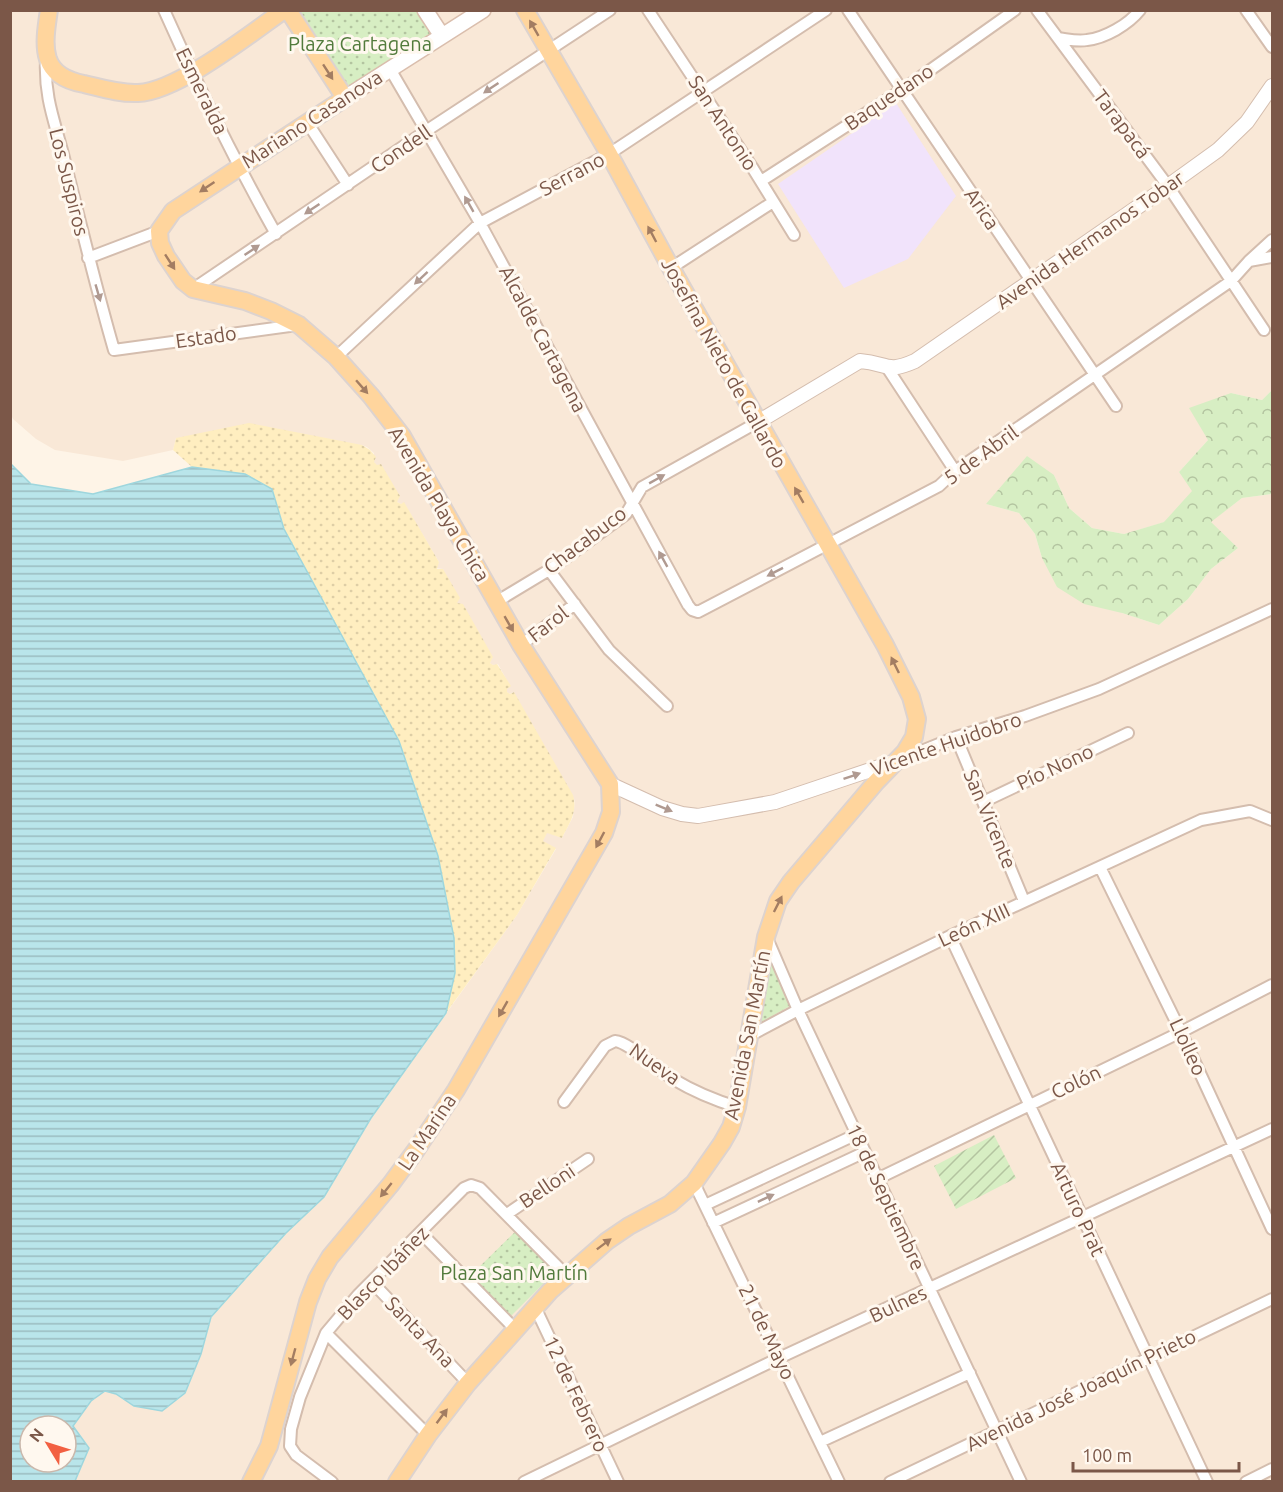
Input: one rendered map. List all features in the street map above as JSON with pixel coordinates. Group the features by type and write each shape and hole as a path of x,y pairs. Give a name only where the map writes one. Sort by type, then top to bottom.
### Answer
{"main road":[{"name":"Los Suspiros","path":"46,52 49,10"},
{"path":"46,52 50,66 70,82 140,94 192,74 286,10 345,98"},
{"path":"425,10 442,36"},
{"name":"Mariano Casanova","path":"159,231 173,211 239,166 483,10"},
{"name":"Josefina Nieto de Gallardo","path":"525,10 609,154 671,268 885,645 910,697 917,719"},
{"path":"159,231 160,243 166,256 183,281 193,289"},
{"name":"Avenida Playa Chica","path":"193,289 245,301 299,325 336,357 371,396 402,436 521,645 610,784"},
{"name":"Avenida San Martín","path":"398,1482 428,1435 468,1383 535,1307 567,1275 607,1241 670,1204 694,1183 722,1143 731,1127 737,1107 766,937 778,902 791,882 910,745 916,731 917,719"},
{"name":"La Marina","path":"251,1482 269,1446 308,1302 317,1279 334,1252 385,1192 416,1150 456,1090 604,833 611,812 610,784"}],"street":[{"name":"Esmeralda","path":"164,10 192,74 276,234"},
{"name":"Condell","path":"193,289 610,10"},
{"name":"Serrano","path":"336,357 480,223 609,154 826,10"},
{"name":"Arica","path":"848,10 1116,406"},
{"name":"Baquedano","path":"761,181 902,90 1015,10"},
{"path":"1037,10 1058,38 1080,41 1094,39 1128,22 1140,10"},
{"path":"1246,10 1272,47"},
{"name":"San Antonio","path":"651,11 794,235"},
{"name":"Tarapacá","path":"1058,38 1168,186 1264,330"},
{"name":"Los Suspiros","path":"46,52 45,78 48,103 63,152 88,258 114,350"},
{"name":"Alcalde Cartagena","path":"390,69 480,223 692,610"},
{"name":"Avenida Hermanos Tobar","path":"888,369 915,361 1168,186 1234,136 1247,122 1272,86"},
{"path":"307,123 348,185"},
{"path":"671,268 773,202"},
{"path":"88,258 159,231"},
{"name":"5 de Abril","path":"692,610 698,612 939,486 955,471 1231,281 1272,240"},
{"path":"1249,261 1272,257"},
{"name":"Estado","path":"114,350 299,325"},
{"name":"Chacabuco","path":"496,602 549,570 626,514 642,487 860,361 873,362 888,369"},
{"path":"888,369 955,471"},
{"path":"549,570 609,650 667,706"},
{"name":"Farol","path":"521,645 575,604"},
{"name":"Vicente Huidobro","path":"610,784 662,808 698,816 774,802 1099,689 1272,609"},
{"name":"Pío Nono","path":"983,802 1128,733"},
{"name":"San Vicente","path":"956,737 1024,901"},
{"name":"León XIII","path":"749,1036 950,936 1201,820 1250,811 1272,820"},
{"name":"Llolleo","path":"1100,867 1181,1032 1272,1229"},
{"name":"Arturo Prat","path":"950,936 1208,1482"},
{"name":"18 de Septiembre","path":"766,937 798,1010 1021,1482"},
{"name":"Colón","path":"879,1178 1181,1032 1272,985"},
{"name":"Nueva","path":"564,1102 605,1046 615,1041 627,1044 657,1068 687,1087 737,1107"},
{"name":"Bulnes","path":"524,1482 779,1359 1272,1129"},
{"path":"705,1205 857,1134"},
{"path":"713,1223 866,1152"},
{"name":"Belloni","path":"507,1214 588,1159"},
{"name":"21 de Mayo","path":"694,1183 839,1482"},
{"name":"Blasco Ibáñez","path":"332,1482 296,1455 291,1449 290,1441 300,1397 326,1333 372,1282 464,1188 471,1185 480,1188 567,1275"},
{"path":"421,1233 515,1329"},
{"name":"Santa Ana","path":"372,1282 468,1383"},
{"name":"Avenida José Joaquín Prieto","path":"890,1482 1272,1299"},
{"name":"12 de Febrero","path":"535,1307 618,1482"},
{"path":"326,1333 428,1435"},
{"path":"820,1442 970,1373"},
{"path":"1246,1482 1272,1469"}],"shaded area":[{"path":"11,11 1272,11 1272,390 1262,400 1231,393 1208,440 1179,472 1193,491 1165,522 1124,534 1092,528 1069,508 1054,475 986,504 1019,513 1035,534 1042,558 1122,613 1159,625 1188,599 1211,569 1238,548 1210,522 1242,498 1272,494 1272,1481 75,1481 89,1448 78,1433 78,1419 91,1401 105,1391 116,1394 134,1406 201,1354 211,1317 286,1233 324,1197 371,1118 517,915 556,849 542,841 547,832 562,838 573,817 575,801 513,692 510,694 507,692 510,686 498,664 490,663 491,660 457,603 443,569 436,568 439,562 404,503 397,502 374,462 374,453 367,447 176,438 173,450 123,461 55,450 36,439 11,415"},
{"path":"896,103 956,196 908,259 844,288 778,184"}],"green space":[{"name":"Plaza Cartagena","path":"301,10 418,11 435,35 348,90 298,12"},
{"path":"1272,390 1272,494 1242,498 1211,522 1238,548 1211,569 1188,599 1159,625 1084,604 1057,587 1042,558 1035,534 1019,513 986,504 1027,456 1054,475 1069,508 1092,528 1124,534 1164,522 1192,491 1179,472 1208,440 1189,408 1231,393 1262,400"},
{"path":"766,951 790,1006 754,1026"},
{"path":"994,1135 1016,1178 956,1209 934,1166"},
{"name":"Plaza San Martín","path":"516,1231 557,1270 510,1317 470,1276"}],"sand":[{"path":"249,423 362,445 370,450 376,457 374,462 377,465 381,464 400,496 397,502 401,504 404,502 439,562 437,569 443,569 460,598 457,603 463,604 493,657 490,663 497,664 511,686 507,692 510,694 514,692 573,795 574,812 562,838 547,833 543,841 556,848 517,915 446,1013 455,973 454,938 438,856 399,741 284,529 272,490 245,474 192,467 173,450 176,438"}],"water":[{"path":"11,464 31,484 93,494 192,467 245,474 272,489 284,529 399,741 438,856 454,938 455,973 446,1013 371,1118 324,1197 286,1233 211,1317 201,1354 185,1393 162,1411 134,1406 116,1394 105,1391 91,1401 78,1419 78,1414 18,1414 18,1474 78,1474 75,1481 11,1481"},
{"path":"78,1433 89,1448 78,1474"}]}
